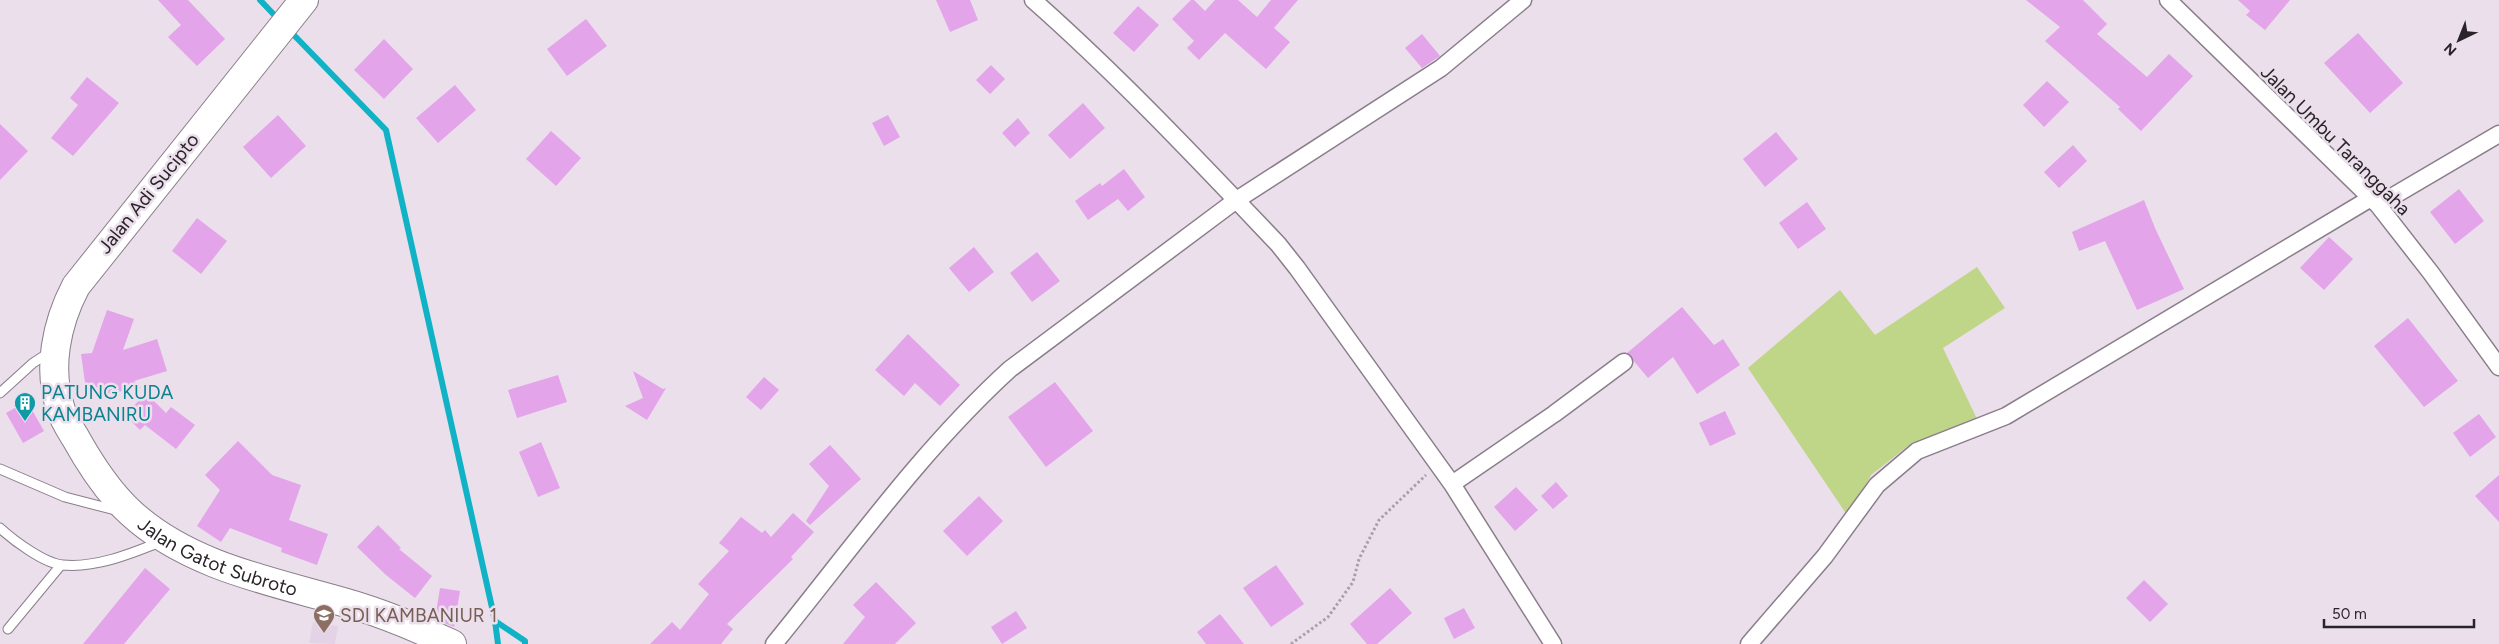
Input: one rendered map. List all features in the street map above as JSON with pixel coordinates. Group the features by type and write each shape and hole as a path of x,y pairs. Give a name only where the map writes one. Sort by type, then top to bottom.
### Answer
{"highway":[{"name":"Jalan Adi Sucipto","path":"61,411 55,384 55,350 62,311 76,286 303,1"},
{"name":"Jalan Gatot Subroto","path":"61,411 100,478 131,513 168,539 237,571 360,607 452,644"}],"street":[{"path":"1033,0 1077,39 1134,95 1297,268 1452,484 1553,644"},
{"path":"774,644 933,448 979,397 1010,369 1235,201 1431,76 1524,0"},
{"name":"Jalan Umbu Taranggaha","path":"2168,0 2374,202 2432,273 2499,367"},
{"path":"1749,644 1825,556 1877,485 1917,451 2006,416 2374,202 2499,134"},
{"path":"1452,484 1554,414 1624,362"}],"lane":[{"path":"0,393 33,363 55,350"},
{"path":"0,469 65,497 100,508 131,513"},
{"path":"0,528 39,556 61,565 105,561 130,554 168,539"},
{"path":"8,629 61,565"}],"path":[{"path":"1291,644 1328,617 1353,582 1359,559 1379,520 1439,466"}],"shaded area":[{"name":"SDI KAMBANIUR 1","path":"313,622 338,626 335,644 309,643"}],"green space":[{"path":"1977,267 2005,308 1943,348 1979,423 1908,446 1871,475 1849,518 1748,368 1840,290 1875,335"}],"building":[{"path":"158,0 188,0 225,39 197,66 168,37 181,25"},
{"path":"936,0 970,0 978,20 950,32"},
{"path":"1191,0 1194,0 1205,11 1215,0 1238,0 1257,17 1271,0 1298,0 1274,28 1290,42 1266,69 1225,33 1199,60 1187,48 1194,41 1172,19"},
{"path":"2026,0 2083,0 2107,24 2097,34 2147,77 2169,54 2193,76 2141,131 2118,109 2120,107 2045,41 2060,27"},
{"path":"2238,0 2290,0 2265,30 2246,15 2250,11"},
{"path":"1138,6 1159,25 1134,52 1113,33"},
{"path":"586,19 607,46 567,76 547,49"},
{"path":"2358,33 2403,83 2370,113 2324,63"},
{"path":"1422,34 1440,56 1422,68 1405,48"},
{"path":"384,39 413,69 384,99 354,70"},
{"path":"991,65 1005,79 990,94 976,80"},
{"path":"87,77 119,103 73,156 51,138 78,105 70,98"},
{"path":"2047,81 2069,102 2044,127 2023,105"},
{"path":"455,85 476,110 438,143 416,118"},
{"path":"1083,103 1105,128 1070,159 1048,135"},
{"path":"278,115 306,146 271,178 243,147"},
{"path":"888,115 900,137 884,146 872,123"},
{"path":"1018,118 1030,133 1015,147 1002,133"},
{"path":"0,124 28,151 0,180"},
{"path":"551,131 581,158 556,186 526,159"},
{"path":"1776,132 1798,159 1765,187 1743,159"},
{"path":"2073,145 2087,161 2059,188 2044,172"},
{"path":"1124,169 1145,197 1128,211 1118,199 1088,220 1075,201 1100,183 1102,186"},
{"path":"2459,189 2484,221 2455,244 2430,212"},
{"path":"2144,200 2184,289 2137,310 2105,241 2079,251 2072,232"},
{"path":"1807,202 1826,229 1798,249 1779,223"},
{"path":"197,218 227,241 201,274 172,251"},
{"path":"2329,237 2353,259 2324,290 2300,268"},
{"path":"974,247 994,272 969,292 949,268"},
{"path":"1037,252 1060,281 1032,302 1010,273"},
{"path":"1682,307 1714,345 1723,339 1740,365 1697,394 1673,357 1648,378 1627,353"},
{"path":"107,310 134,319 123,350 157,339 167,371 134,381 141,388 87,397 81,354 92,353"},
{"path":"2408,318 2458,381 2424,407 2374,346"},
{"path":"908,334 960,385 940,406 915,383 904,396 875,370"},
{"path":"633,371 663,389 666,388 647,420 625,406 643,398"},
{"path":"558,375 567,402 517,418 508,390"},
{"path":"764,377 779,390 761,410 746,397"},
{"path":"1055,382 1093,431 1046,467 1008,417"},
{"path":"146,393 166,413 171,407 195,425 176,449 145,425 140,430 125,415"},
{"name":"PATUNG KUDA KAMBANIRU","path":"27,401 44,431 23,443 6,413"},
{"path":"1725,411 1736,434 1710,446 1699,423"},
{"path":"2479,414 2496,437 2470,457 2453,433"},
{"path":"238,441 272,475 301,485 289,520 328,534 317,565 281,552 282,548 230,528 221,542 197,526 220,490 205,475"},
{"path":"541,442 560,488 538,497 519,452"},
{"path":"830,445 861,479 810,525 806,521 829,486 809,464"},
{"path":"2499,475 2499,522 2475,496"},
{"path":"1556,482 1568,496 1553,509 1541,496"},
{"path":"1516,487 1538,510 1515,531 1494,507"},
{"path":"979,496 1003,521 967,556 943,531"},
{"path":"793,513 814,532 791,557 793,559 727,624 733,629 721,644 650,644 672,622 680,630 709,594 698,584 729,551 719,543 741,517 762,533 765,530 771,537"},
{"path":"378,525 401,548 399,549 432,576 415,598 386,575 357,547"},
{"path":"1276,565 1304,604 1271,627 1243,588"},
{"path":"145,568 170,589 124,644 83,644"},
{"path":"2144,580 2168,604 2150,622 2126,598"},
{"path":"876,582 916,623 895,644 843,644 865,617 853,605"},
{"path":"440,588 460,591 454,627 435,619"},
{"path":"1390,588 1412,613 1377,644 1367,644 1350,624"},
{"path":"1464,608 1475,628 1454,639 1444,618"},
{"path":"1016,611 1027,628 1002,644 991,627"},
{"path":"1220,614 1244,644 1206,644 1197,632"}],"waterway":[{"path":"260,0 280,21"},
{"path":"289,30 386,130 495,621 498,644"},
{"path":"495,621 525,641 525,644"}],"place":[{"name":"PATUNG KUDA KAMBANIRU","path":"25,422"},
{"name":"SDI KAMBANIUR 1","path":"324,634"}]}
